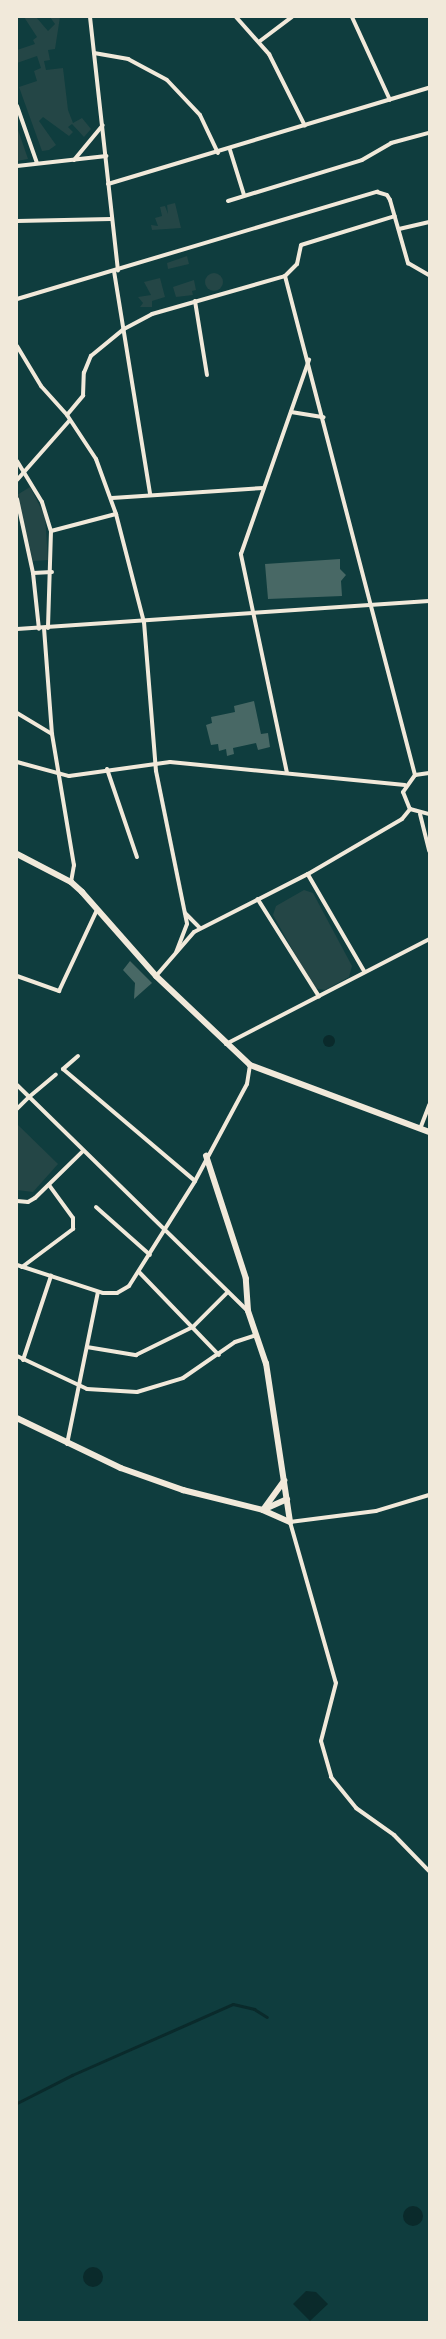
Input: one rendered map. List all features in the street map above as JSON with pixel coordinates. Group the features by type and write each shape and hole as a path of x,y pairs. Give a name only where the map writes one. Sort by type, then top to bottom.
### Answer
{"main road":[{"path":"17,854 71,882 156,976 226,1045 250,1065 429,1132"}],"street":[{"path":"90,17 103,124 116,270 150,494"},
{"path":"236,17 260,41 287,85 305,126"},
{"path":"260,41 292,17"},
{"path":"352,17 390,100"},
{"path":"94,53 128,59 167,80 200,115 218,153"},
{"path":"108,184 230,150 429,88"},
{"path":"17,106 37,163"},
{"path":"74,160 103,124"},
{"path":"228,200 362,160 391,143 429,133"},
{"path":"230,150 244,195"},
{"path":"17,166 106,156"},
{"path":"17,299 383,193 395,216 408,263 429,275"},
{"path":"67,415 82,396 84,373 91,356 124,329 144,317 195,301 286,276 297,264 302,245 395,216"},
{"path":"17,221 111,219"},
{"path":"399,230 429,222"},
{"path":"286,276 324,417 371,607 415,775"},
{"path":"195,301 207,375"},
{"path":"17,346 41,386 67,415 68,421 96,459 112,498 144,622 156,762 185,912 186,929 176,952"},
{"path":"287,773 241,554 309,359"},
{"path":"291,412 324,417"},
{"path":"17,480 26,474 68,421"},
{"path":"17,461 42,502 51,531 52,572 44,628"},
{"path":"112,498 150,494 264,488"},
{"path":"17,499 44,628 52,734 57,772 74,865 71,882"},
{"path":"51,531 116,514"},
{"path":"33,573 52,572"},
{"path":"17,629 144,622 253,613 371,607 429,601"},
{"path":"17,713 52,734"},
{"path":"17,762 40,771 57,772 69,776 156,762 405,785"},
{"path":"107,769 137,857"},
{"path":"429,773 415,775 405,785 404,798 410,809 420,814 429,814"},
{"path":"156,976 176,952 200,928 308,874 402,819 410,809"},
{"path":"420,814 429,851"},
{"path":"308,874 365,972"},
{"path":"258,899 319,996"},
{"path":"17,976 59,992 64,986 97,910"},
{"path":"185,912 200,928"},
{"path":"226,1045 429,939"},
{"path":"78,1056 63,1069 195,1181"},
{"path":"17,1265 98,1292 121,1291 139,1272 195,1181 206,1156 247,1084 250,1065"},
{"path":"17,1109 56,1074"},
{"path":"17,1085 248,1311"},
{"path":"420,1129 429,1105"},
{"path":"17,1200 31,1201 83,1151"},
{"path":"206,1156 246,1279 248,1311 266,1364 290,1522 336,1682 321,1741 331,1777 356,1808 394,1835 429,1871"},
{"path":"22,1267 73,1229 73,1218 49,1184"},
{"path":"96,1207 150,1255"},
{"path":"139,1272 219,1355"},
{"path":"23,1360 51,1276"},
{"path":"67,1444 98,1292"},
{"path":"86,1347 132,1356 193,1327 228,1292"},
{"path":"17,1356 79,1387 102,1393 154,1389 183,1378 219,1355 235,1342 256,1336"},
{"path":"17,1418 67,1444 182,1490 263,1510 290,1522 376,1511 429,1495"},
{"path":"263,1510 284,1481"},
{"path":"263,1510 287,1499"}],"shaded area":[{"path":"24,17 36,17 48,31 55,24 50,17 60,17 55,49 48,50 50,60 44,61 46,70 63,68 68,110 73,123 82,118 91,129 84,137 72,124 68,127 73,132 69,136 43,117 39,121 56,145 49,150 42,151 19,87 37,81 34,71 41,68 37,56 17,63 17,50 35,44 33,40 37,37"},
{"path":"17,127 28,159 17,161"},
{"path":"175,203 181,228 152,230 151,225 158,226 155,218 162,216 160,207 165,206 168,214 167,205"},
{"path":"187,256 189,264 168,269 167,263"},
{"path":"214,273 220,276 223,282 220,288 214,291 208,288 205,282 208,276"},
{"path":"160,278 165,297 152,301 152,307 140,307 143,303 138,297 151,295 144,282"},
{"path":"194,280 196,290 192,291 193,295 176,297 173,287"},
{"path":"30,487 45,516 48,560 33,561 17,495"},
{"path":"304,890 313,893 352,966 349,977 325,990 314,988 273,915 276,906"},
{"path":"327,1035 331,1035 335,1041 331,1047 327,1047 323,1043 323,1039"},
{"path":"17,1124 58,1164 33,1192 17,1190"},
{"path":"409,2206 417,2206 423,2212 423,2220 417,2226 409,2226 403,2220 403,2212"},
{"path":"89,2267 97,2267 103,2273 103,2281 97,2287 89,2287 83,2281 83,2273"},
{"path":"306,2291 316,2292 328,2304 310,2321 293,2304"}],"building":[{"path":"340,559 340,569 346,575 341,581 342,596 268,599 265,564"},
{"path":"254,701 261,734 268,733 270,747 258,750 256,743 233,748 234,754 227,756 226,749 219,751 218,744 211,745 206,725 212,723 211,717 235,712 234,706"},
{"path":"130,961 152,983 134,999 135,983 123,970"}],"waterway":[{"path":"17,2103 72,2075 233,2004 254,2009 267,2017"}]}
